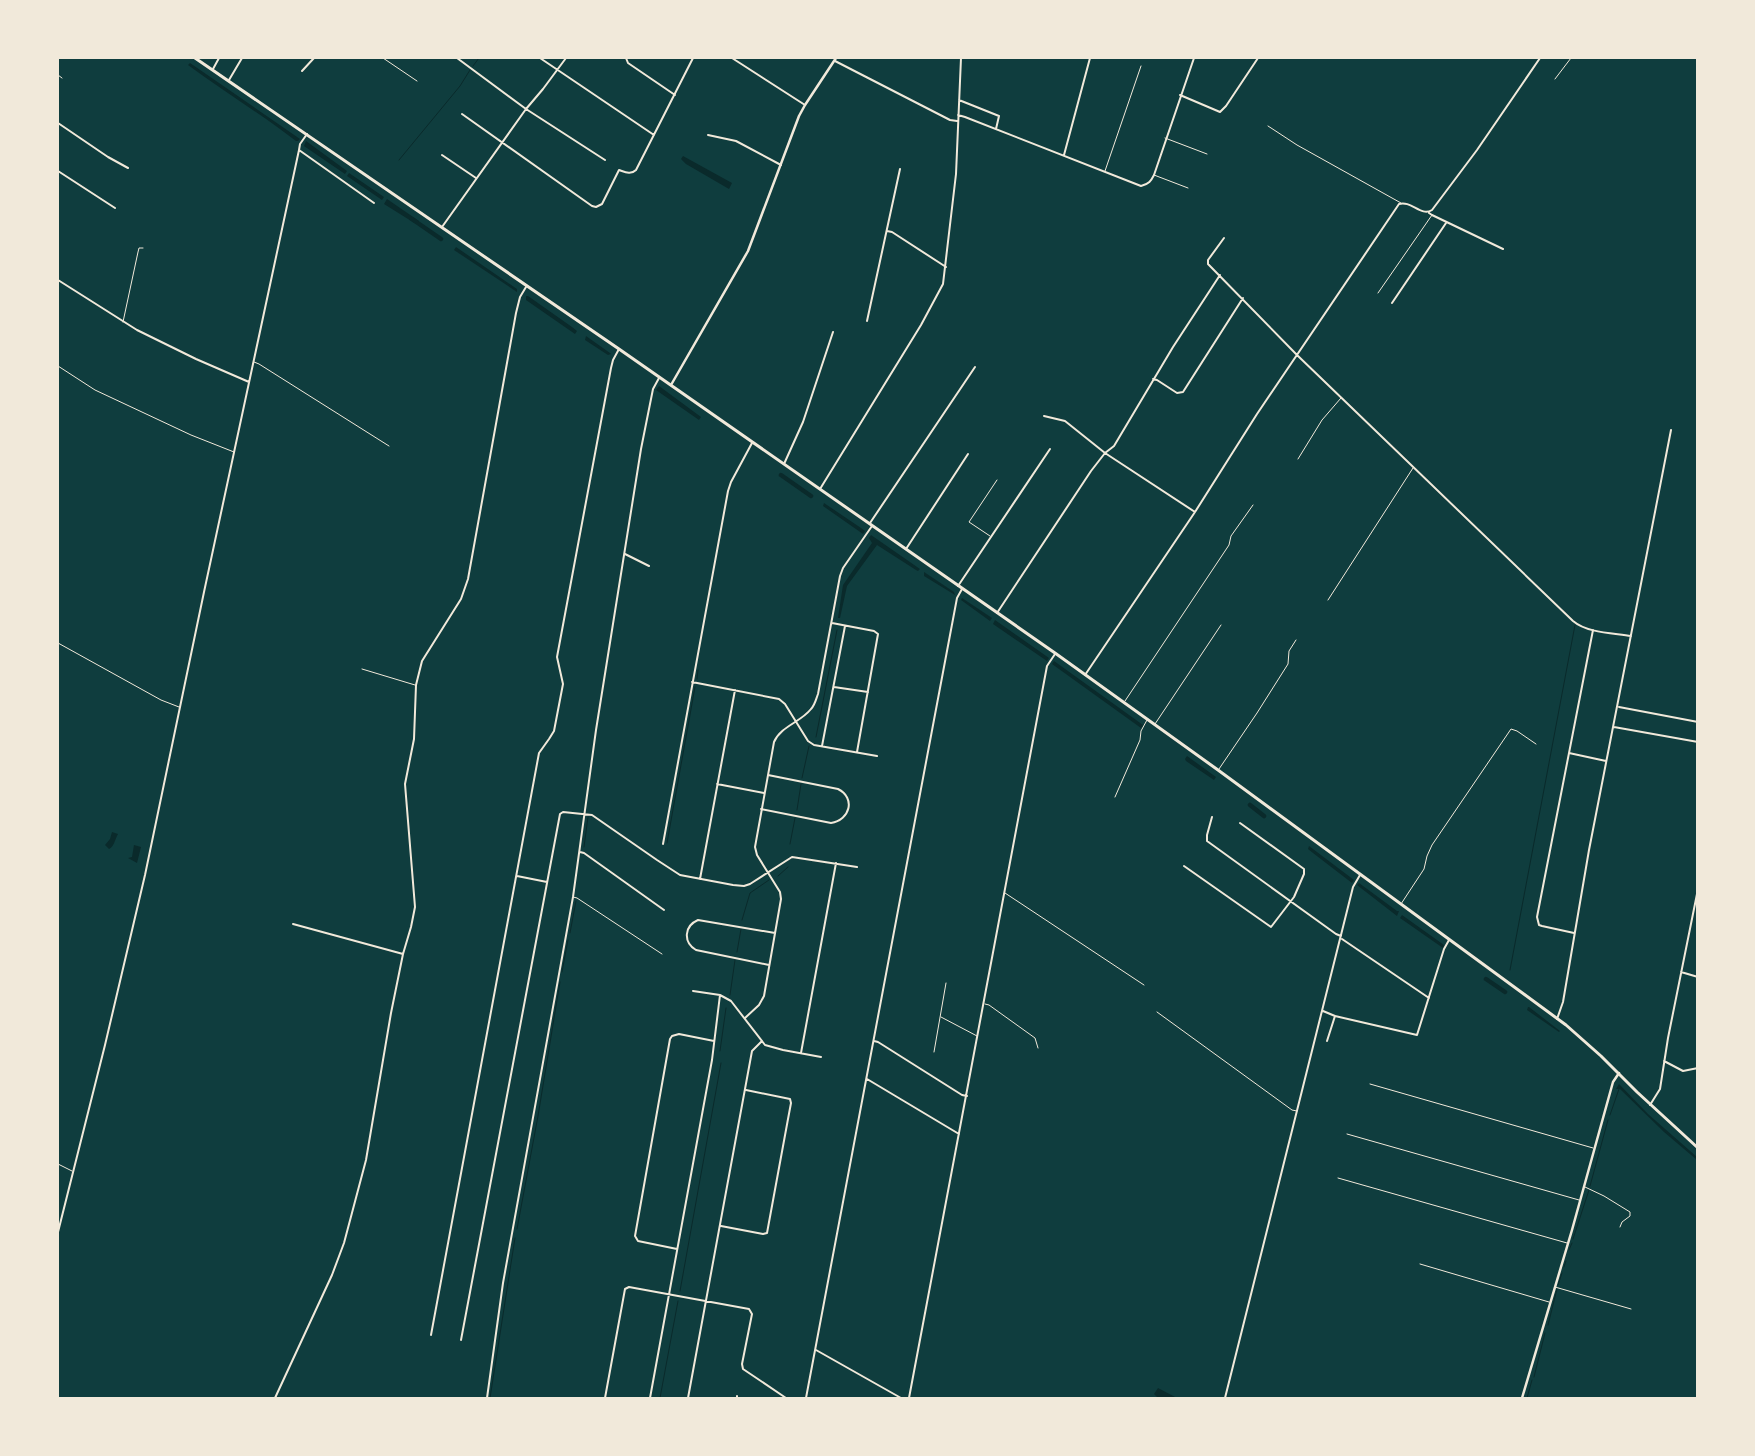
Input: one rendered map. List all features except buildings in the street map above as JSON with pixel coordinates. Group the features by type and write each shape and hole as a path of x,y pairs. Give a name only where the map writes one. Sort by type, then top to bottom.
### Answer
{"main road":[{"path":"195,58 214,69 306,136 619,349 751,444 784,464 1155,724 1359,876 1401,904 1557,1019 1619,1073 1698,1148"}],"street":[{"path":"214,69 219,58"},
{"path":"229,80 242,58"},
{"path":"302,71 314,58"},
{"path":"457,58 526,109 605,160"},
{"path":"540,58 654,136"},
{"path":"442,228 526,109 566,58"},
{"path":"626,58 628,63 675,95"},
{"path":"462,114 596,207 602,204 619,170 628,173 636,170 693,58"},
{"path":"732,58 805,105"},
{"path":"820,489 921,326 943,284 956,174 961,58"},
{"path":"1064,155 1090,58"},
{"path":"958,116 965,117 1141,186 1150,183 1154,175 1165,138 1194,58"},
{"path":"1180,95 1220,112 1258,58"},
{"path":"1430,214 1477,150 1540,58"},
{"path":"670,386 748,251 805,105 836,59 950,120 957,121"},
{"path":"959,100 999,116 996,129"},
{"path":"58,123 128,168"},
{"path":"708,135 733,139 781,165"},
{"path":"58,1232 105,1045 145,874 300,144 306,136"},
{"path":"299,150 374,203"},
{"path":"442,155 476,178"},
{"path":"867,321 900,169"},
{"path":"58,171 115,208"},
{"path":"1085,675 1195,512 1257,414 1401,203 1407,203 1503,249"},
{"path":"1392,303 1446,223"},
{"path":"887,231 892,232 946,267"},
{"path":"1224,238 1208,262 1297,355 1573,621 1593,629 1631,636"},
{"path":"997,613 1091,471 1114,446 1153,379 1220,275"},
{"path":"58,280 123,322 196,359 249,382"},
{"path":"275,1398 336,1268 366,1160 384,1053 415,902 405,784 414,739 416,685 422,661 461,599 468,579 516,313 520,297 526,286"},
{"path":"1153,379 1180,393 1243,298"},
{"path":"784,464 803,422 834,332"},
{"path":"431,1335 539,753 554,731 562,684 556,657 611,368 619,349"},
{"path":"745,1018 762,1001 782,899 780,892 754,847 776,738 810,711 815,704 843,568 975,367"},
{"path":"487,1398 503,1283 573,897 597,722 652,389 659,378"},
{"path":"1044,416 1065,421 1106,453 1195,512"},
{"path":"1557,1019 1563,1002 1606,761 1671,430"},
{"path":"663,844 728,491 751,444"},
{"path":"806,1398 957,598 960,587 990,536 1050,449"},
{"path":"906,549 968,454"},
{"path":"625,554 649,566"},
{"path":"832,623 874,631 878,634 857,752"},
{"path":"822,746 845,626"},
{"path":"1574,933 1539,925 1537,917 1593,629"},
{"path":"909,1398 1047,666 1055,653"},
{"path":"692,682 779,699 785,704 808,741 814,745 877,756"},
{"path":"834,687 868,692"},
{"path":"700,879 735,690"},
{"path":"1618,707 1698,722"},
{"path":"1613,727 1698,742"},
{"path":"1569,753 1606,761"},
{"path":"761,809 832,824 839,822 846,816 849,810 847,795 838,789 768,776"},
{"path":"718,784 764,793"},
{"path":"461,1340 560,814 563,812 592,815 680,875 733,885 744,886 750,884 792,857 857,867"},
{"path":"1212,817 1206,835 1207,841 1428,998"},
{"path":"1184,866 1271,927 1291,902 1304,874 1304,869 1240,823"},
{"path":"580,852 664,910"},
{"path":"801,1053 836,863"},
{"path":"516,876 546,882"},
{"path":"1226,1398 1354,883 1359,876"},
{"path":"1650,1104 1660,1089 1698,889"},
{"path":"769,965 696,950 689,944 687,933 690,925 698,920 775,933"},
{"path":"293,924 403,954"},
{"path":"1322,1011 1335,1016 1415,1035 1444,949 1449,940"},
{"path":"1681,972 1698,977"},
{"path":"693,990 720,995 731,1001 766,1045 821,1057"},
{"path":"650,1398 712,1060 720,995"},
{"path":"1327,1042 1335,1016"},
{"path":"677,1249 638,1241 635,1236 670,1039 672,1036 679,1034 714,1041"},
{"path":"688,1398 752,1052 762,1041"},
{"path":"874,1041 962,1095 967,1096"},
{"path":"1664,1062 1683,1071 1698,1068"},
{"path":"1522,1398 1613,1082 1619,1073"},
{"path":"867,1079 959,1134"},
{"path":"720,1226 763,1234 767,1233 768,1230 791,1104 790,1099 746,1090"},
{"path":"605,1398 625,1289 629,1286 746,1307 752,1314 742,1364 743,1369 786,1398"},
{"path":"816,1350 901,1398"}],"lane":[{"path":"383,58 417,81"},
{"path":"1555,79 1571,58"},
{"path":"1105,171 1141,66"},
{"path":"58,75 62,78"},
{"path":"1268,126 1401,203"},
{"path":"1165,138 1207,154"},
{"path":"1154,175 1188,188"},
{"path":"1378,293 1430,214"},
{"path":"123,322 139,248 143,248"},
{"path":"253,362 389,446"},
{"path":"58,366 95,390 191,435 234,452"},
{"path":"1298,459 1322,420 1342,397"},
{"path":"1328,600 1414,467"},
{"path":"990,536 969,522 997,480"},
{"path":"1124,702 1229,545 1231,536 1252,505"},
{"path":"1155,724 1221,625"},
{"path":"1218,770 1288,664 1289,651 1296,640"},
{"path":"58,643 161,700 179,707"},
{"path":"362,669 416,685"},
{"path":"1115,797 1140,740 1141,731 1148,720"},
{"path":"1401,904 1424,869 1432,845 1512,729 1536,744"},
{"path":"1004,893 1144,985"},
{"path":"573,897 578,898 662,954"},
{"path":"934,1052 946,983"},
{"path":"984,1004 989,1005 1035,1038 1038,1048"},
{"path":"1157,1012 1292,1110 1297,1111"},
{"path":"940,1016 978,1036"},
{"path":"1370,1084 1595,1149"},
{"path":"1347,1134 1580,1200"},
{"path":"58,1164 72,1171"},
{"path":"1338,1178 1567,1243"},
{"path":"1584,1186 1630,1212 1630,1216 1622,1222 1620,1227"},
{"path":"1420,1264 1550,1302"},
{"path":"1554,1287 1631,1309"}],"water":[{"path":"190,63 300,139 296,141 188,65"},
{"path":"306,141 347,171 345,174 304,146"},
{"path":"683,156 732,183 729,189 686,164 681,159"},
{"path":"349,173 384,197 382,200 347,176"},
{"path":"387,199 419,221 416,224 384,204"},
{"path":"456,247 517,289 517,292 454,250"},
{"path":"526,296 572,327 577,331 575,334 526,300"},
{"path":"586,336 611,354 608,355 585,340"},
{"path":"659,386 701,417 699,420 656,390"},
{"path":"824,503 865,531 863,534 823,506"},
{"path":"871,535 920,569 916,570 877,545 847,586 840,618 838,618 843,585 872,543 869,538"},
{"path":"924,572 954,592 955,595 924,576"},
{"path":"962,598 992,618 990,621 961,600"},
{"path":"995,620 1049,658 1047,661 993,624"},
{"path":"1054,661 1143,725 1141,728 1052,664"},
{"path":"1187,756 1216,777 1214,780 1186,761"},
{"path":"112,832 118,834 109,849 105,845 110,839"},
{"path":"134,845 141,847 137,863 128,858 132,857"},
{"path":"1309,846 1354,880 1352,883 1308,849"},
{"path":"1359,883 1399,911 1397,916 1357,885"},
{"path":"1402,915 1444,945 1443,948 1400,918"},
{"path":"1529,1007 1560,1031 1527,1010"},
{"path":"1619,1084 1648,1114 1697,1157 1697,1160 1664,1132 1620,1089 1616,1089"},
{"path":"1158,1388 1177,1398 1158,1398 1154,1394"}],"waterway":[{"path":"473,66 479,58"},
{"path":"399,160 460,86 470,70"},
{"path":"412,219 441,239"},
{"path":"781,475 811,496"},
{"path":"1510,970 1575,625"},
{"path":"816,737 837,630"},
{"path":"697,679 698,670"},
{"path":"667,843 695,687"},
{"path":"802,778 809,746"},
{"path":"797,810 801,784"},
{"path":"1250,805 1264,816"},
{"path":"584,847 588,817"},
{"path":"790,844 795,818"},
{"path":"778,876 788,867"},
{"path":"742,920 750,893 769,880"},
{"path":"570,933 576,901"},
{"path":"737,952 741,929"},
{"path":"562,972 568,940"},
{"path":"730,995 735,960"},
{"path":"1486,979 1505,992"},
{"path":"517,1229 560,982"},
{"path":"720,1051 726,1008"},
{"path":"680,1291 721,1063"},
{"path":"1610,1115 1619,1089"},
{"path":"1590,1186 1608,1120"},
{"path":"1573,1239 1589,1190"},
{"path":"490,1398 515,1238"},
{"path":"1569,1250 1572,1243"},
{"path":"1564,1267 1566,1261"},
{"path":"1558,1285 1562,1273"},
{"path":"1548,1325 1557,1289"},
{"path":"660,1398 678,1301"},
{"path":"1534,1377 1545,1333"},
{"path":"1527,1398 1532,1380"}]}
